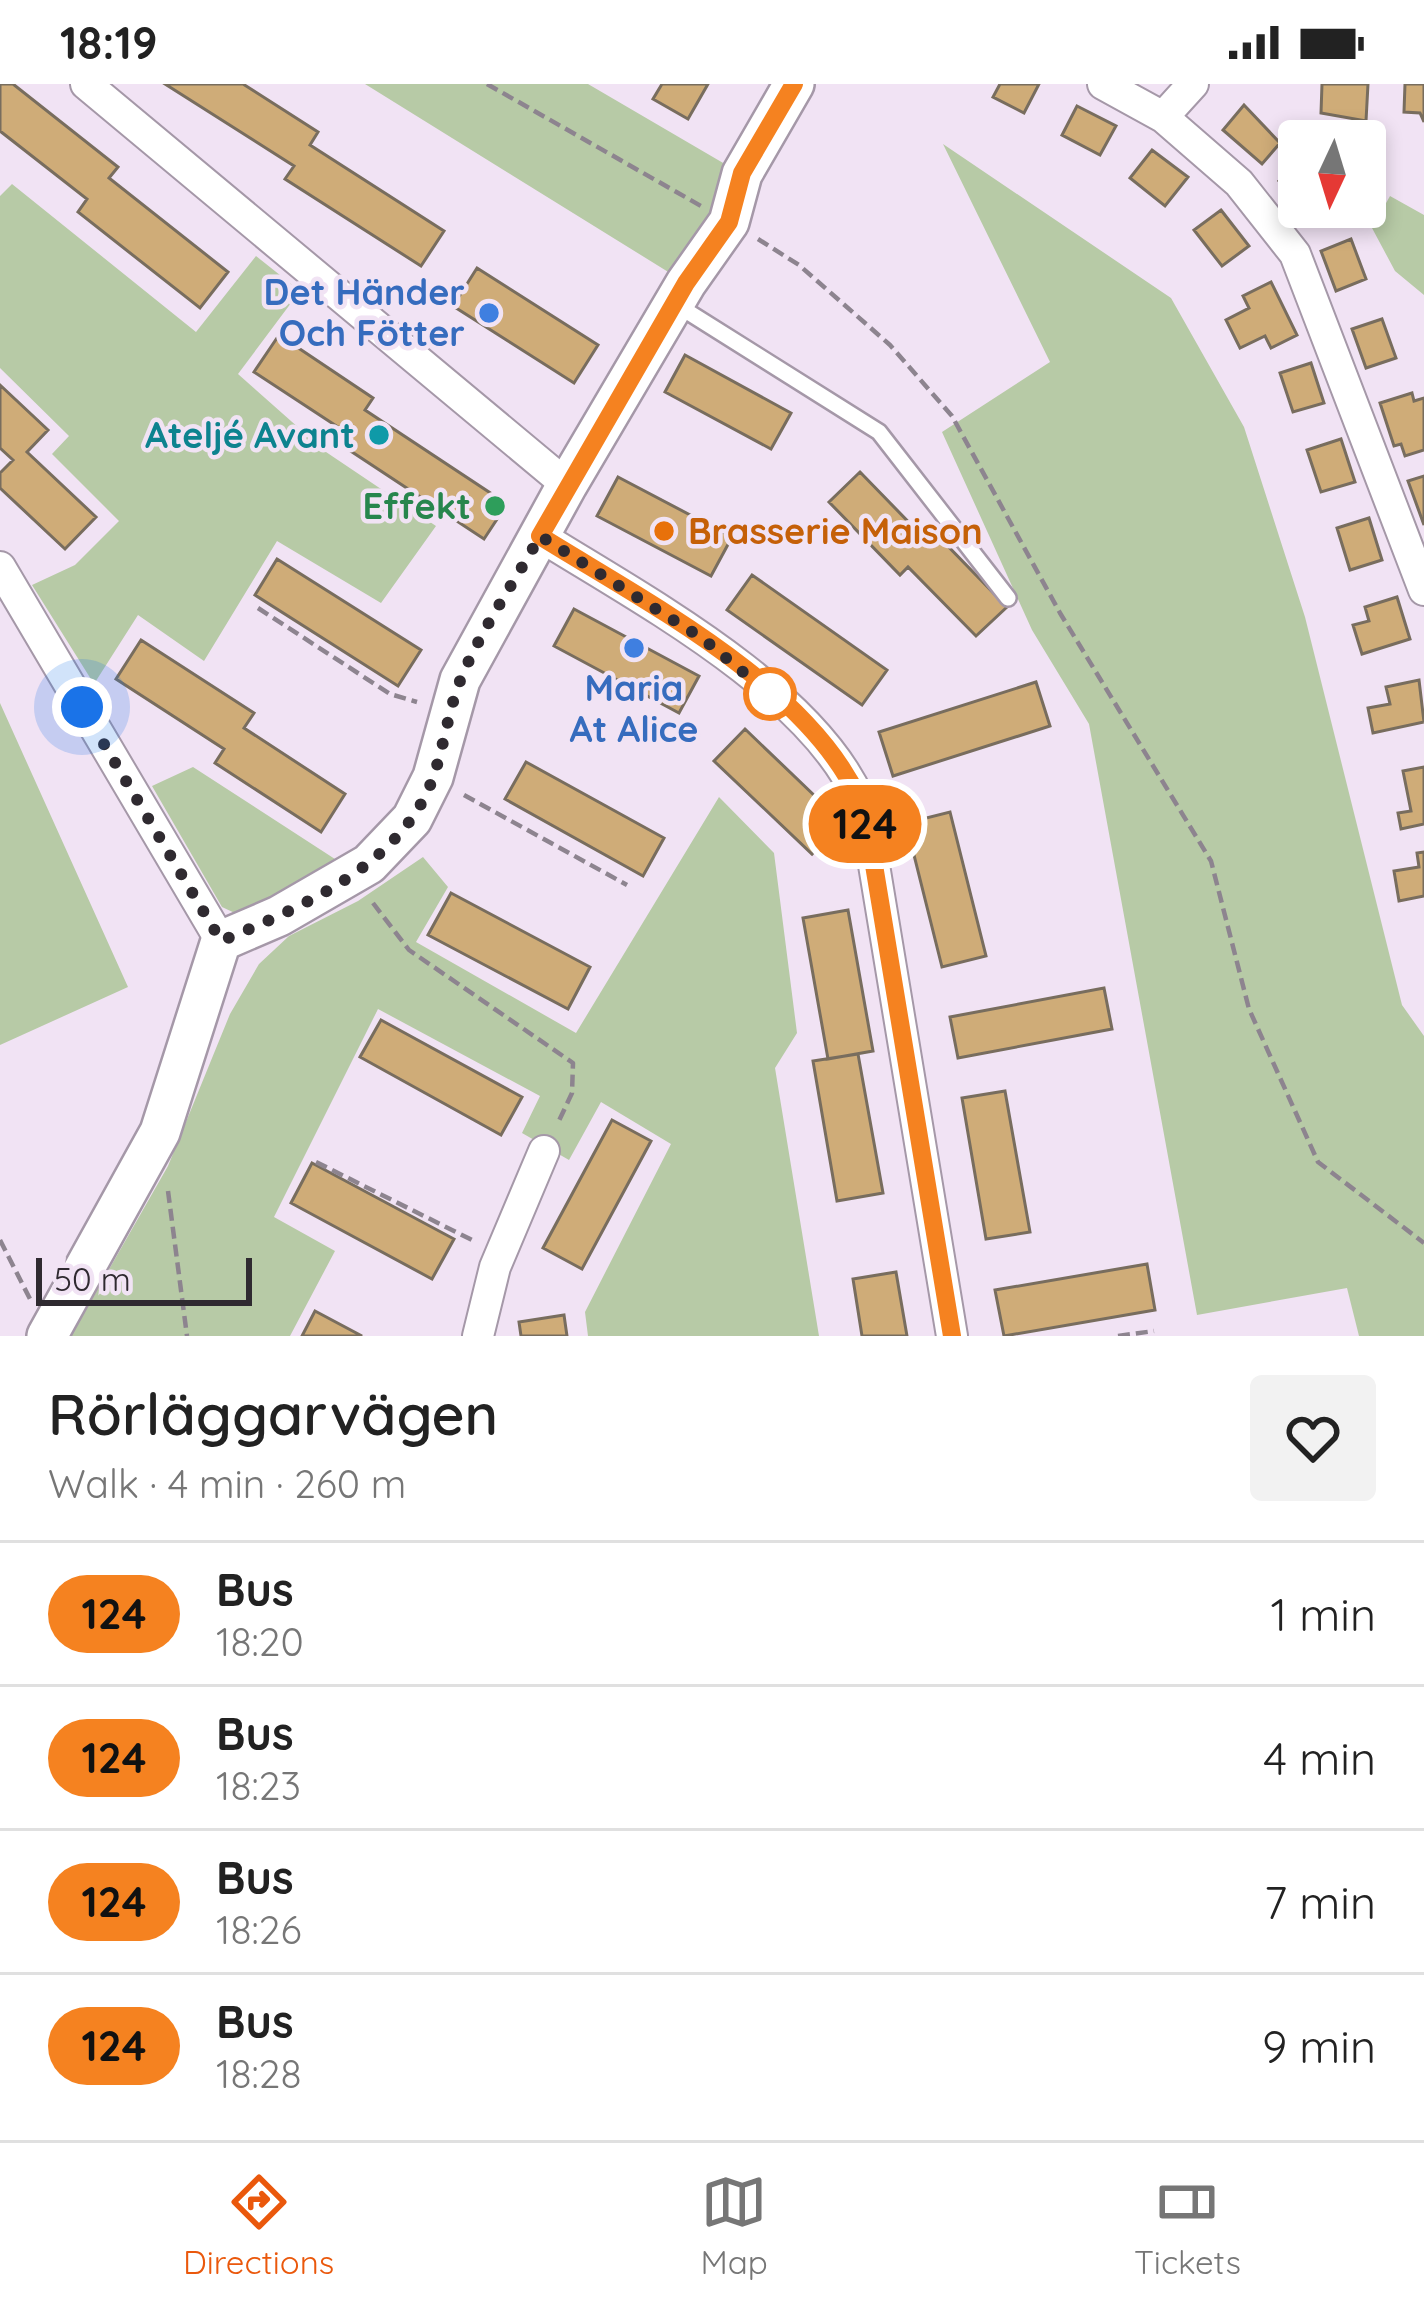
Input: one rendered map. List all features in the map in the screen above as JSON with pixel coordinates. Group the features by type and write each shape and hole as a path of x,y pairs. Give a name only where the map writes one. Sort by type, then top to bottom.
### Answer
{"street":[{"path":"86,84 566,484"},
{"path":"47,1335 160,1132 221,941 352,874 412,819 433,777 460,680 566,484 674,303 729,222 742,173 794,84"},
{"path":"1103,84 1163,117 1239,183 1295,254 1424,590"},
{"path":"1163,117 1192,84"},
{"path":"540,536 702,638 828,750 857,796 872,853 952,1336"},
{"path":"0,567 221,941"},
{"path":"478,1336 500,1254 544,1151"}],"lane":[{"path":"674,303 879,432 1008,598"}],"path":[{"path":"258,608 390,694 452,708"},
{"path":"433,777 627,885"},
{"path":"352,874 409,950 573,1063 572,1093 544,1151"},
{"path":"160,1132 187,1336"},
{"path":"316,1162 500,1254"},
{"path":"0,1240 47,1335"},
{"path":"1118,1336 1154,1330"}],"green space":[{"path":"365,84 588,84 742,174 686,283"},
{"path":"943,144 1171,298 1244,427 1305,617 1402,1005 1424,1036 1424,1336 1359,1336 1347,1288 1197,1315 1089,724 1032,630 942,432 1050,362"},
{"path":"12,184 196,332 256,256 300,291 238,374 326,452 436,526 381,603 277,541 204,661 138,615 94,684 32,585 75,565 119,521 52,454 69,436 0,368 0,196"},
{"path":"1390,196 1424,215 1424,295 1395,271 1372,228 1386,228"},
{"path":"0,703 128,987 0,1045"},
{"path":"193,767 338,861 239,915 222,907 152,786"},
{"path":"719,797 774,853 797,1033 775,1068 819,1336 588,1336 585,1312 671,1144 601,1102 569,1160 522,1133 540,1096 378,1009 274,1217 335,1251 290,1336 71,1336 168,1166 230,1014 259,964 289,936 358,901 423,857 448,887 416,942 576,1033"}],"building":[{"path":"0,84 13,84 118,167 109,178 228,272 200,308 78,212 87,199 0,131"},
{"path":"165,84 243,84 318,132 310,145 444,231 421,266 285,179 294,166"},
{"path":"662,84 708,84 688,119 653,99"},
{"path":"1000,84 1039,84 1024,113 993,97"},
{"path":"1322,84 1368,84 1366,120 1321,113"},
{"path":"1405,84 1424,84 1424,122 1420,113 1404,112"},
{"path":"1244,105 1278,145 1262,164 1223,130"},
{"path":"1077,106 1116,126 1100,155 1062,135"},
{"path":"1152,150 1188,177 1165,206 1130,178"},
{"path":"1221,210 1249,246 1222,266 1194,230"},
{"path":"1351,239 1366,279 1336,291 1321,251"},
{"path":"477,268 598,345 574,383 453,306"},
{"path":"1271,282 1297,335 1271,348 1265,336 1240,348 1226,320 1249,308 1243,296"},
{"path":"1382,319 1396,358 1366,368 1352,329"},
{"path":"279,335 373,398 365,410 507,504 484,539 340,444 347,433 254,372"},
{"path":"685,355 791,413 771,449 665,392"},
{"path":"1311,363 1324,403 1293,412 1280,373"},
{"path":"0,385 48,430 27,452 96,517 65,549 0,488 0,473 13,460 0,448"},
{"path":"1412,393 1414,401 1424,398 1424,450 1405,456 1401,444 1394,446 1380,403"},
{"path":"1341,439 1355,482 1321,492 1307,450"},
{"path":"860,472 928,542 936,534 1007,607 976,636 908,567 900,575 829,502"},
{"path":"1424,476 1424,525 1408,481"},
{"path":"618,477 732,537 711,576 597,516"},
{"path":"1369,518 1382,560 1350,570 1337,528"},
{"path":"277,559 421,650 398,686 255,595"},
{"path":"752,575 887,670 862,705 727,610"},
{"path":"1397,597 1410,639 1362,654 1353,625 1369,621 1365,607"},
{"path":"574,609 699,676 679,713 554,646"},
{"path":"141,640 254,713 244,728 345,794 321,832 215,763 224,749 116,679"},
{"path":"1419,680 1424,722 1373,733 1368,708 1390,704 1386,687"},
{"path":"1036,682 1050,726 893,776 879,732"},
{"path":"745,729 842,822 812,854 714,761"},
{"path":"526,762 664,838 643,876 505,799"},
{"path":"1424,767 1424,824 1401,829 1398,813 1411,811 1403,771"},
{"path":"950,812 986,956 942,967 906,823"},
{"path":"1424,852 1424,896 1399,901 1394,871 1419,867 1417,853"},
{"path":"451,893 590,967 568,1009 428,935"},
{"path":"848,910 873,1051 828,1059 803,918"},
{"path":"1104,988 1112,1029 958,1058 950,1017"},
{"path":"381,1020 522,1097 501,1135 360,1057"},
{"path":"858,1054 883,1193 837,1201 813,1061"},
{"path":"1005,1091 1030,1232 986,1239 962,1098"},
{"path":"612,1120 651,1141 582,1269 543,1248"},
{"path":"312,1163 454,1239 432,1279 291,1203"},
{"path":"1147,1264 1155,1310 1004,1336 995,1290"},
{"path":"896,1272 907,1336 862,1336 853,1279"},
{"path":"315,1311 362,1336 302,1336"},
{"path":"564,1315 567,1336 521,1336 519,1322"}],"bus line":[{"name":"124","path":"794,84 742,173 729,222 686,283 540,536 702,638 828,750 857,796 872,853 952,1336"}],"place":[{"name":"Det Händer Och Fötter","path":"489,313"},
{"name":"Ateljé Avant","path":"379,435"},
{"name":"Effekt","path":"495,506"},
{"name":"Brasserie Maison","path":"664,531"},
{"name":"Maria At Alice","path":"634,648"}],"route":[{"path":"82,707 221,941 279,916 369,863 412,819 433,777 460,680 540,536 702,638 779,702 770,694"}]}
